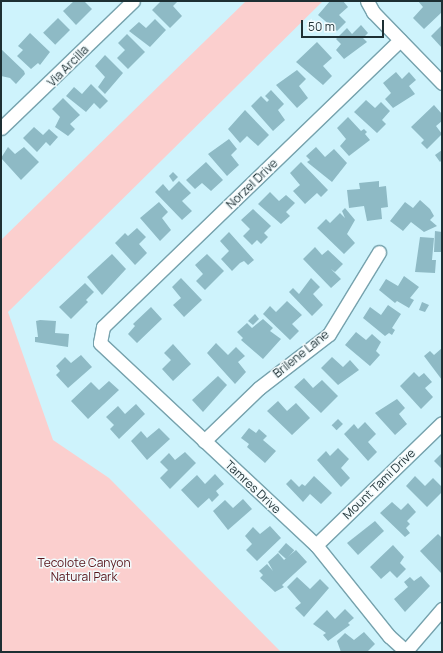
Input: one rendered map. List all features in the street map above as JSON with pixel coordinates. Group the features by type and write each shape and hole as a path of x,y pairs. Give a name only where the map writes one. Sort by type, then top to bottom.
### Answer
{"street":[{"name":"Via Arcilla","path":"1,128 133,1"},
{"path":"366,1 400,40 442,84"},
{"name":"Norzel Drive","path":"103,327 400,40"},
{"name":"Brilene Lane","path":"204,441 259,388 329,334 379,252"},
{"name":"Tamres Drive","path":"103,327 100,344 316,545 389,636 406,652"},
{"name":"Mount Tami Drive","path":"316,545 442,422"},
{"path":"406,652 442,609"}],"green space":[{"name":"Tecolote Canyon Natural Park","path":"246,1 323,1 8,312 53,440 109,478 281,652 1,652 1,240"}],"building":[{"path":"74,1 84,1 92,9 76,25 63,11"},
{"path":"161,1 178,1 173,6 182,16 170,28 152,10"},
{"path":"330,1 343,1 348,7 339,15 346,22 337,31 318,15"},
{"path":"418,1 442,1 442,12 424,29 413,18 423,7"},
{"path":"58,18 70,30 55,45 43,33"},
{"path":"155,19 166,30 150,47 129,31 139,22 146,28"},
{"path":"361,25 368,33 363,38 367,42 344,59 336,50 341,44 336,39 347,28 352,34"},
{"path":"442,25 442,48 431,36"},
{"path":"30,33 50,52 40,65 38,63 31,69 17,56 23,50 18,46"},
{"path":"127,34 145,52 128,69 117,58 125,50 118,43"},
{"path":"317,42 332,58 323,66 332,76 323,85 296,62"},
{"path":"1,49 24,71 25,74 16,84 10,78 1,76"},
{"path":"105,55 123,73 105,94 98,87 105,77 95,66"},
{"path":"297,70 306,79 299,86 308,98 297,108 276,85"},
{"path":"396,72 402,79 409,72 416,80 409,86 415,94 393,108 385,99 391,93 383,83"},
{"path":"91,84 108,101 100,109 94,103 86,112 66,96 74,87 82,94"},
{"path":"271,90 284,104 278,110 285,120 273,131 251,106 261,96 267,102 269,100 265,96"},
{"path":"63,98 80,115 70,124 75,129 68,136 55,127 60,117 52,109"},
{"path":"366,100 375,108 381,102 390,111 382,120 386,124 377,133 354,112"},
{"path":"434,105 442,114 442,121 436,126 442,134 427,149 421,143 424,140 411,127"},
{"path":"245,110 269,135 258,146 247,136 240,143 228,129"},
{"path":"348,117 361,131 364,129 367,132 365,134 370,140 349,156 340,146 346,139 337,128"},
{"path":"34,127 43,135 49,129 58,137 50,146 46,142 37,152 23,138"},
{"path":"229,139 237,149 231,155 239,165 227,176 208,154"},
{"path":"8,147 15,154 24,147 39,162 21,180 1,158"},
{"path":"316,147 325,157 334,149 347,163 332,182 307,162 310,160 306,156"},
{"path":"442,150 442,160 440,162 435,155"},
{"path":"206,162 223,180 211,191 202,183 195,189 186,180"},
{"path":"301,162 328,190 321,197 317,193 305,204 293,191 300,185 290,173"},
{"path":"173,172 178,177 173,182 169,176"},
{"path":"179,181 191,193 182,201 192,211 182,220 155,192 163,184 169,191"},
{"path":"379,181 379,187 386,186 388,207 381,208 382,219 367,221 364,206 349,208 347,190 360,189 359,183"},
{"path":"270,192 279,201 286,195 295,203 286,212 290,216 281,224 258,204"},
{"path":"420,200 430,209 434,216 430,220 437,226 424,232 411,222 403,231 390,221 405,202 413,208"},
{"path":"159,202 168,212 162,218 171,230 160,241 140,218"},
{"path":"345,208 355,220 347,234 355,243 344,254 317,228 326,219 330,223 340,213 345,218 342,211"},
{"path":"253,209 271,226 264,233 268,237 261,244 257,240 252,245 243,236 250,229 241,220"},
{"path":"137,228 146,237 139,244 147,253 135,265 115,243 125,233 128,236"},
{"path":"435,231 442,232 442,252 434,252"},
{"path":"229,232 254,260 248,265 244,261 240,263 232,271 221,259 229,251 220,241"},
{"path":"420,237 434,238 432,260 436,260 435,273 415,272"},
{"path":"315,247 322,255 328,250 343,264 335,272 331,269 341,279 331,288 303,259"},
{"path":"112,254 126,269 102,295 87,277"},
{"path":"207,254 224,271 205,290 196,281 203,274 195,265"},
{"path":"404,276 419,287 410,298 414,300 409,308 397,301 395,303 379,290 386,279 398,286"},
{"path":"181,278 202,300 184,317 173,305 181,298 172,287"},
{"path":"311,278 320,287 313,294 323,305 312,316 289,292 293,288 299,294"},
{"path":"85,283 94,292 86,300 88,302 71,319 59,307"},
{"path":"287,301 302,315 292,324 299,331 290,340 263,314 270,306 276,312"},
{"path":"422,302 429,305 425,312 419,310"},
{"path":"388,305 401,314 392,328 395,330 392,335 389,333 385,336 363,318 370,307 381,315"},
{"path":"151,307 162,319 137,343 128,334 135,326 133,324"},
{"path":"255,314 259,319 253,325 248,321"},
{"path":"263,319 273,328 270,331 281,339 263,359 241,340 243,338 237,332 247,323 252,328"},
{"path":"36,321 56,321 55,333 69,334 68,347 35,342 35,337 38,337"},
{"path":"356,332 366,340 372,334 381,342 376,351 380,355 370,366 345,345"},
{"path":"216,343 228,355 236,347 245,356 238,362 246,372 235,384 207,353"},
{"path":"173,344 191,364 173,381 162,369 171,360 164,353"},
{"path":"442,348 442,380 424,356 430,351 434,355"},
{"path":"81,355 92,367 68,388 56,375 60,371 56,366 65,357 71,363"},
{"path":"332,357 343,367 350,360 359,370 338,385 321,368"},
{"path":"414,372 419,377 424,373 432,382 425,388 433,397 421,409 400,386"},
{"path":"218,376 227,385 203,412 192,400"},
{"path":"304,378 313,388 322,380 338,396 321,413 294,387"},
{"path":"109,381 119,390 88,419 71,401 91,382 99,390"},
{"path":"397,399 405,408 399,414 407,424 395,435 375,413"},
{"path":"278,401 287,411 296,403 310,418 292,435 267,411"},
{"path":"136,404 145,414 119,439 110,429 114,425 106,417 118,406 125,414"},
{"path":"338,419 343,424 337,430 332,425"},
{"path":"365,422 376,434 368,442 377,452 368,461 344,434 354,424 358,429"},
{"path":"159,428 170,439 147,460 131,441 141,431 147,438"},
{"path":"249,428 256,433 259,429 267,436 263,440 276,451 265,463 247,447 249,444 241,438"},
{"path":"338,448 349,459 341,468 350,478 341,487 317,460 326,451 330,456"},
{"path":"185,452 196,463 170,489 160,478 168,470 160,462 169,453 175,460"},
{"path":"442,453 442,469 434,461"},
{"path":"215,474 224,484 216,491 219,495 212,502 209,498 198,508 181,490 197,475 205,484"},
{"path":"314,476 332,493 321,504 310,494 303,502 286,484 291,479 299,487 302,484 305,486"},
{"path":"415,476 425,486 433,478 442,487 442,492 427,507 406,486"},
{"path":"243,499 252,509 228,530 213,511 225,500 233,508"},
{"path":"392,502 401,510 408,503 416,512 407,521 410,524 406,528 410,533 405,537 380,513"},
{"path":"375,521 384,531 358,555 347,543"},
{"path":"270,526 281,538 257,561 246,550 252,544 245,536 253,527 260,534"},
{"path":"438,534 442,538 441,573 420,551"},
{"path":"286,543 294,550 286,559 278,552"},
{"path":"393,545 404,557 400,563 406,569 397,578 390,571 381,579 370,567"},
{"path":"296,550 307,562 282,585 284,587 275,592 260,578 263,575 259,571 267,564 273,571 268,562 278,553 284,560"},
{"path":"421,576 430,586 405,612 394,599 408,587 404,582 410,577 414,581"},
{"path":"297,577 310,589 320,579 329,588 304,617 295,608 301,603 287,587"},
{"path":"345,609 354,618 348,623 350,625 328,641 323,635 326,633 313,624 327,610 335,619"},
{"path":"364,632 375,644 367,652 341,652 337,641 345,633 354,640"}]}
